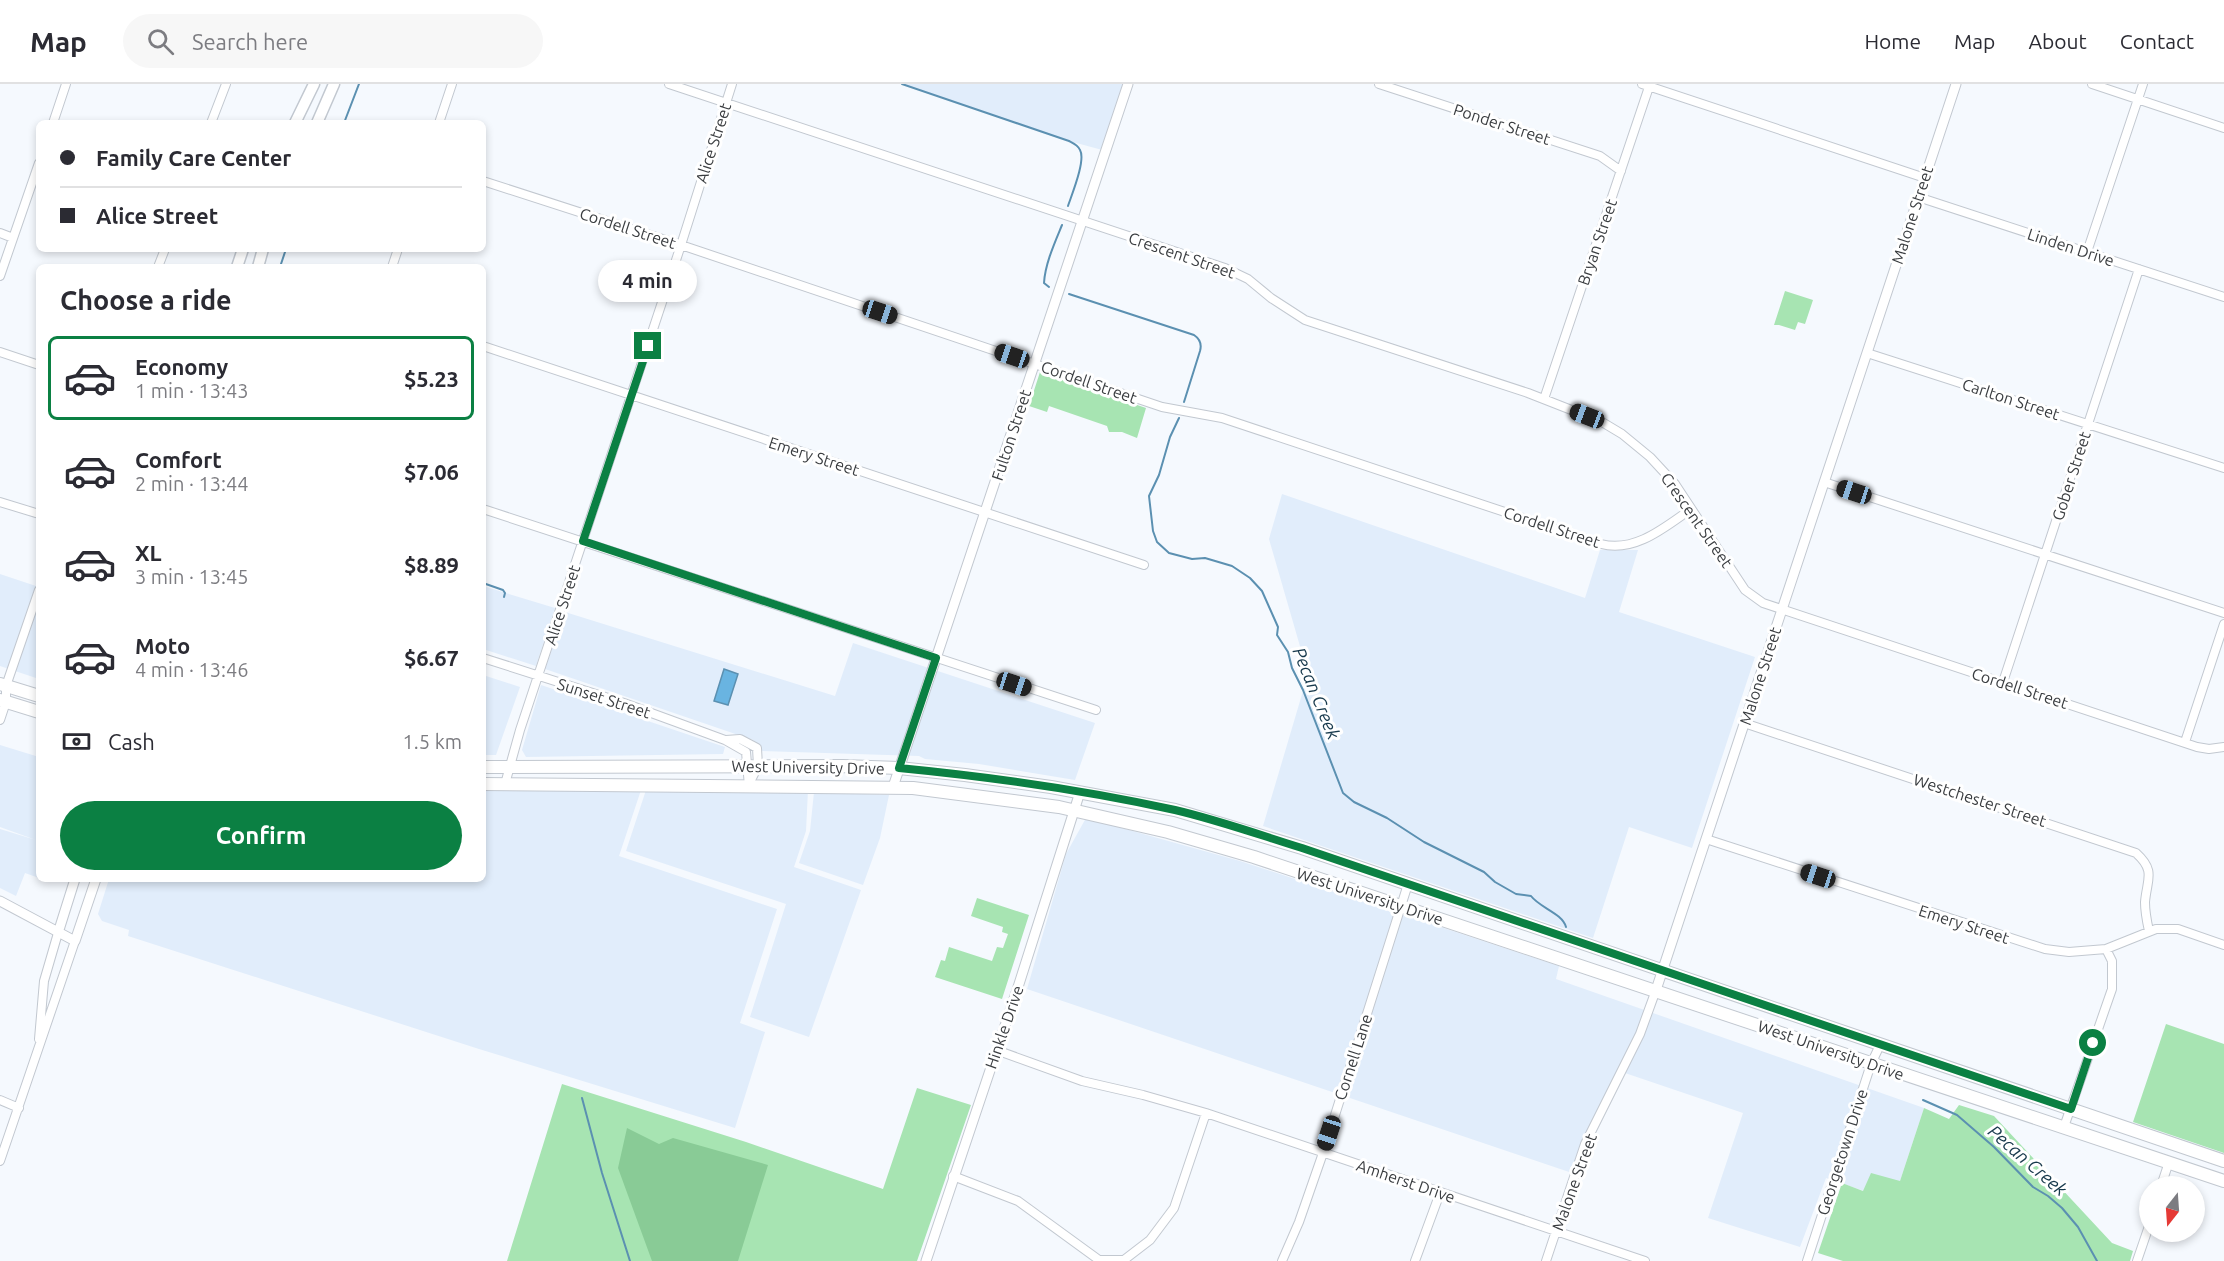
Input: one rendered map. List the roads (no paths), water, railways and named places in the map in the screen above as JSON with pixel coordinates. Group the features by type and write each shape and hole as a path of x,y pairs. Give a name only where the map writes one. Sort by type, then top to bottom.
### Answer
{"main road":[{"path":"296,120 314,84"},
{"path":"318,120 334,84"},
{"path":"3,685 36,695"},
{"path":"3,701 36,711"},
{"name":"West University Drive","path":"486,767 899,768 964,774 1080,792 1197,816 1408,884 2224,1161"},
{"name":"West University Drive","path":"486,784 893,787 1074,810 1168,832 1254,857 2224,1181"}],"street":[{"path":"53,120 66,84"},
{"path":"212,120 226,84"},
{"path":"440,120 452,84"},
{"name":"Crescent Street","path":"669,84 1237,273 1305,320 1544,399 1602,422 1622,434 1659,466 1675,484 1745,590 1763,603 1782,610"},
{"name":"Alice Street","path":"505,784 538,676 632,395 732,84"},
{"name":"Fulton Street","path":"893,787 1128,84"},
{"name":"Ponder Street","path":"1379,84 1600,156 1621,171"},
{"name":"Malone Street","path":"1546,1261 1585,1144 1640,1034 1656,990 1956,84"},
{"path":"2092,84 2224,128"},
{"path":"2087,252 2143,84"},
{"path":"1647,85 1925,178"},
{"name":"Bryan Street","path":"1544,399 1621,171 1647,85"},
{"path":"0,276 36,172"},
{"name":"Cordell Street","path":"486,182 1162,407 1222,418 1609,546 1620,547 1659,532 1691,509"},
{"name":"Linden Drive","path":"1918,197 2224,297"},
{"path":"0,233 13,238"},
{"name":"Gober Street","path":"2003,682 2139,269"},
{"name":"Emery Street","path":"486,347 1144,565"},
{"path":"0,352 36,364"},
{"name":"Carlton Street","path":"1867,352 2224,468"},
{"path":"1824,482 2224,613"},
{"path":"0,502 36,513"},
{"path":"486,510 1096,710"},
{"path":"0,720 3,685 36,598"},
{"name":"Cordell Street","path":"1782,610 2185,742 2209,749 2224,747"},
{"path":"2185,742 2224,624"},
{"name":"Sunset Street","path":"486,659 624,703 725,740 740,739 757,748 753,766"},
{"name":"Westchester Street","path":"1744,723 2121,846 2136,853 2149,868 2145,903 2149,931"},
{"path":"749,786 753,766"},
{"name":"Hinkle Drive","path":"926,1261 1080,792"},
{"name":"Emery Street","path":"1706,839 2018,942 2069,952 2106,949 2156,929 2178,929 2224,945"},
{"path":"37,1052 44,981 74,882"},
{"path":"0,1161 95,882"},
{"name":"Cornell Lane","path":"1282,1261 1299,1222 1323,1153 1408,884"},
{"path":"0,901 75,941"},
{"path":"2064,1127 2112,989 2112,961 2106,949"},
{"name":"Georgetown Drive","path":"1806,1261 1871,1064 1880,1045"},
{"name":"Amherst Drive","path":"996,1050 1082,1081 1154,1097 1206,1113 1645,1261"},
{"path":"0,1100 19,1107"},
{"path":"953,1176 1018,1201 1099,1260 1124,1260 1150,1240 1174,1208 1206,1113"},
{"path":"2165,1176 2169,1162"},
{"path":"1415,1261 1440,1192"},
{"path":"2137,1261 2144,1242"}],"water":[{"path":"724,669 738,674 728,705 714,701"}],"waterway":[{"path":"345,120 359,84"},
{"name":"Pecan Creek","path":"902,84 1075,144 1080,150 1081,161 1068,206"},
{"name":"Pecan Creek","path":"1049,287 1044,283 1046,268 1062,225"},
{"path":"281,264 285,252"},
{"name":"Pecan Creek","path":"1069,294 1194,335 1200,342 1201,348 1184,402"},
{"name":"Pecan Creek","path":"1179,418 1149,496 1153,531 1157,542 1169,553 1192,559 1205,558 1232,566 1250,578 1262,591 1278,627 1277,635 1288,652 1292,668 1303,690 1343,793 1354,802 1387,818 1424,842 1484,872 1495,882 1516,894 1531,896 1556,914 1566,927"},
{"path":"486,584 503,590 504,597"},
{"path":"582,1098 602,1173 630,1261"},
{"name":"Pecan Creek","path":"1923,1100 1957,1115 1994,1147 2033,1187 2062,1208 2078,1227 2097,1261"}]}
